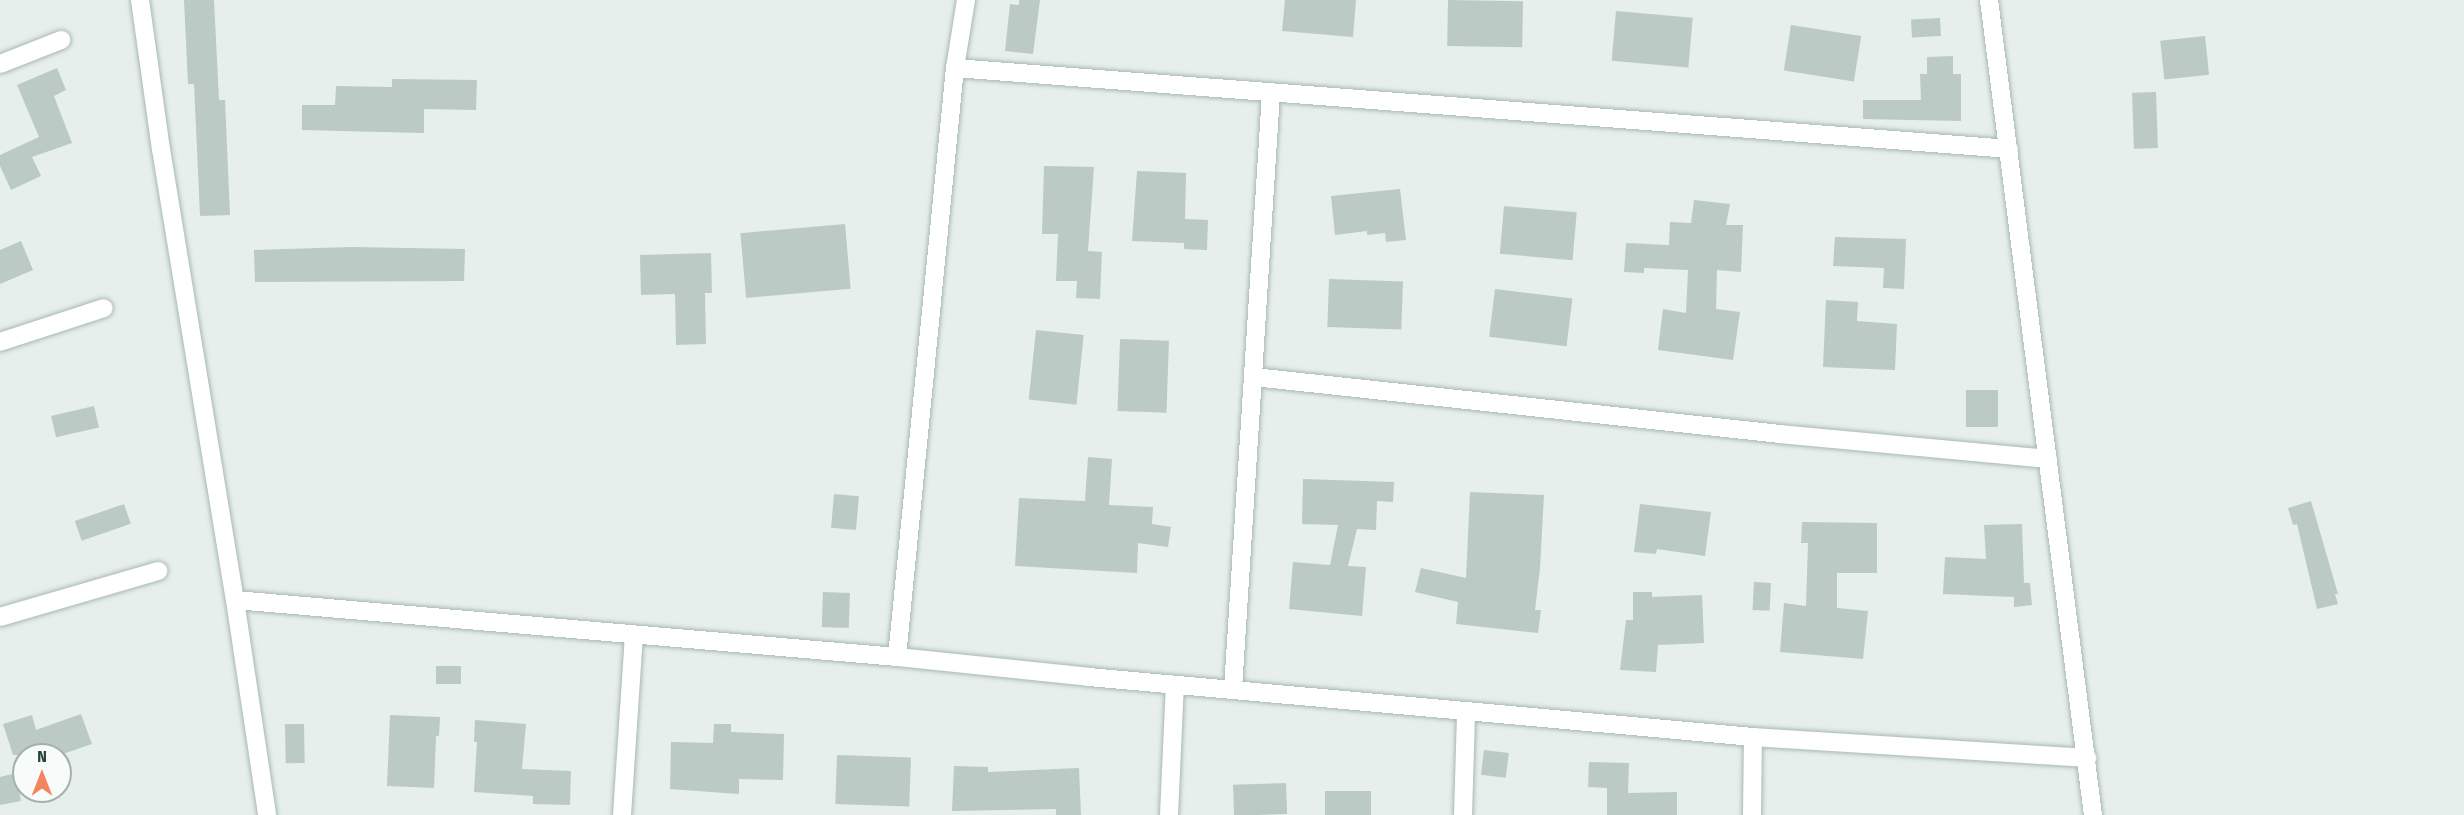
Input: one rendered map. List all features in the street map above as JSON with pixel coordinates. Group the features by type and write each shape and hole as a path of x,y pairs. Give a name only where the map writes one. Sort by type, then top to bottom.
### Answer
{"street":[{"path":"140,0 198,387 235,600 267,815"},
{"path":"897,657 955,69 966,0"},
{"path":"1989,0 2093,815"},
{"path":"0,64 61,40"},
{"path":"955,69 2009,149"},
{"path":"1233,689 1271,94"},
{"path":"0,342 104,308"},
{"path":"1254,377 1768,433 2048,459"},
{"path":"0,617 158,571"},
{"path":"235,600 897,657 1174,685 1753,737 2087,758"},
{"path":"622,815 634,635"},
{"path":"1169,815 1174,685"},
{"path":"1463,815 1466,711"},
{"path":"1752,815 1753,737"}],"building":[{"path":"184,0 214,0 219,100 225,100 230,215 200,216 194,84 188,84"},
{"path":"1019,0 1040,0 1033,54 1005,51 1010,4 1019,5"},
{"path":"1285,0 1356,0 1353,37 1282,31"},
{"path":"1448,0 1523,1 1522,47 1447,46"},
{"path":"1616,11 1693,18 1688,68 1612,61"},
{"path":"1940,18 1941,36 1912,37 1911,20"},
{"path":"1791,25 1861,36 1854,82 1784,70"},
{"path":"2205,36 2209,75 2164,79 2160,41"},
{"path":"1953,56 1953,74 1961,74 1961,121 1863,119 1863,100 1921,100 1920,74 1927,74 1927,57"},
{"path":"57,68 66,90 54,96 72,143 32,157 41,176 11,190 0,166 0,155 39,137 17,85"},
{"path":"392,79 477,80 476,110 424,109 424,133 302,130 302,105 335,105 336,86 392,87"},
{"path":"2156,92 2158,148 2134,149 2132,93"},
{"path":"1044,166 1094,167 1088,251 1102,252 1100,299 1076,298 1077,281 1056,281 1058,234 1042,234"},
{"path":"1137,171 1186,173 1185,219 1208,220 1207,250 1184,249 1184,243 1132,241"},
{"path":"1400,189 1406,240 1386,242 1385,233 1367,235 1367,231 1335,235 1331,196"},
{"path":"1694,200 1730,204 1726,225 1743,225 1741,272 1717,270 1716,309 1740,312 1733,360 1658,350 1663,309 1686,313 1688,270 1644,268 1644,273 1624,272 1626,243 1669,245 1670,222 1691,223"},
{"path":"1504,206 1577,212 1573,260 1500,254"},
{"path":"845,224 851,289 746,298 740,233"},
{"path":"1835,237 1906,239 1904,289 1883,288 1884,268 1833,266"},
{"path":"21,241 33,270 0,284 0,250"},
{"path":"351,247 465,249 464,281 255,282 254,250"},
{"path":"711,253 712,293 705,293 706,344 676,345 675,294 641,295 640,255"},
{"path":"1329,279 1403,282 1401,330 1327,327"},
{"path":"1495,289 1572,299 1567,346 1489,337"},
{"path":"1826,300 1858,302 1857,321 1897,324 1895,370 1823,367"},
{"path":"1036,330 1084,335 1076,405 1029,400"},
{"path":"1120,339 1169,341 1166,413 1117,411"},
{"path":"1966,390 1998,390 1998,427 1966,427"},
{"path":"94,406 99,427 56,437 51,416"},
{"path":"1088,457 1112,459 1109,505 1153,507 1152,524 1171,527 1168,547 1138,543 1137,573 1015,566 1019,498 1085,501"},
{"path":"1303,479 1394,482 1393,502 1377,501 1376,530 1357,529 1348,566 1366,567 1362,616 1289,609 1293,562 1330,565 1338,525 1302,524"},
{"path":"1470,492 1544,495 1535,610 1541,610 1538,633 1456,624 1458,602 1415,592 1421,568 1466,578"},
{"path":"834,494 859,496 856,530 831,528"},
{"path":"2311,501 2338,594 2335,594 2338,604 2317,609 2297,524 2293,525 2288,508"},
{"path":"124,504 131,524 82,541 75,521"},
{"path":"1640,504 1711,512 1705,556 1657,549 1656,554 1634,552"},
{"path":"1802,522 1877,523 1877,573 1837,573 1837,608 1868,611 1863,659 1780,652 1784,603 1806,606 1808,543 1801,543"},
{"path":"2022,524 2024,583 2030,583 2032,605 2014,607 2014,597 1943,594 1945,557 1986,559 1984,525"},
{"path":"1754,582 1771,583 1770,611 1753,610"},
{"path":"823,592 850,593 849,628 822,627"},
{"path":"1633,592 1652,592 1652,597 1702,595 1704,643 1658,645 1656,672 1620,670 1626,620 1633,620"},
{"path":"436,666 461,666 461,684 436,684"},
{"path":"81,714 92,744 72,751 72,743 12,743 12,752 3,724 32,715 36,730"},
{"path":"390,715 440,717 439,736 436,736 434,788 387,786"},
{"path":"475,720 526,724 522,769 571,771 570,805 533,804 533,796 474,792 477,742 474,742"},
{"path":"285,724 304,724 305,763 286,763"},
{"path":"714,724 731,724 731,732 784,734 783,780 739,779 739,794 670,789 671,742 713,743"},
{"path":"1484,750 1509,753 1506,778 1481,775"},
{"path":"837,755 911,758 909,807 835,804"},
{"path":"1589,762 1629,763 1628,793 1677,792 1677,815 1607,815 1607,788 1588,787"},
{"path":"954,766 988,767 988,772 1079,768 1081,815 1056,815 1056,809 952,811"},
{"path":"12,774 12,803 0,805 0,777"},
{"path":"1286,783 1287,814 1234,815 1233,785"},
{"path":"1325,791 1371,791 1371,815 1325,815"}]}
